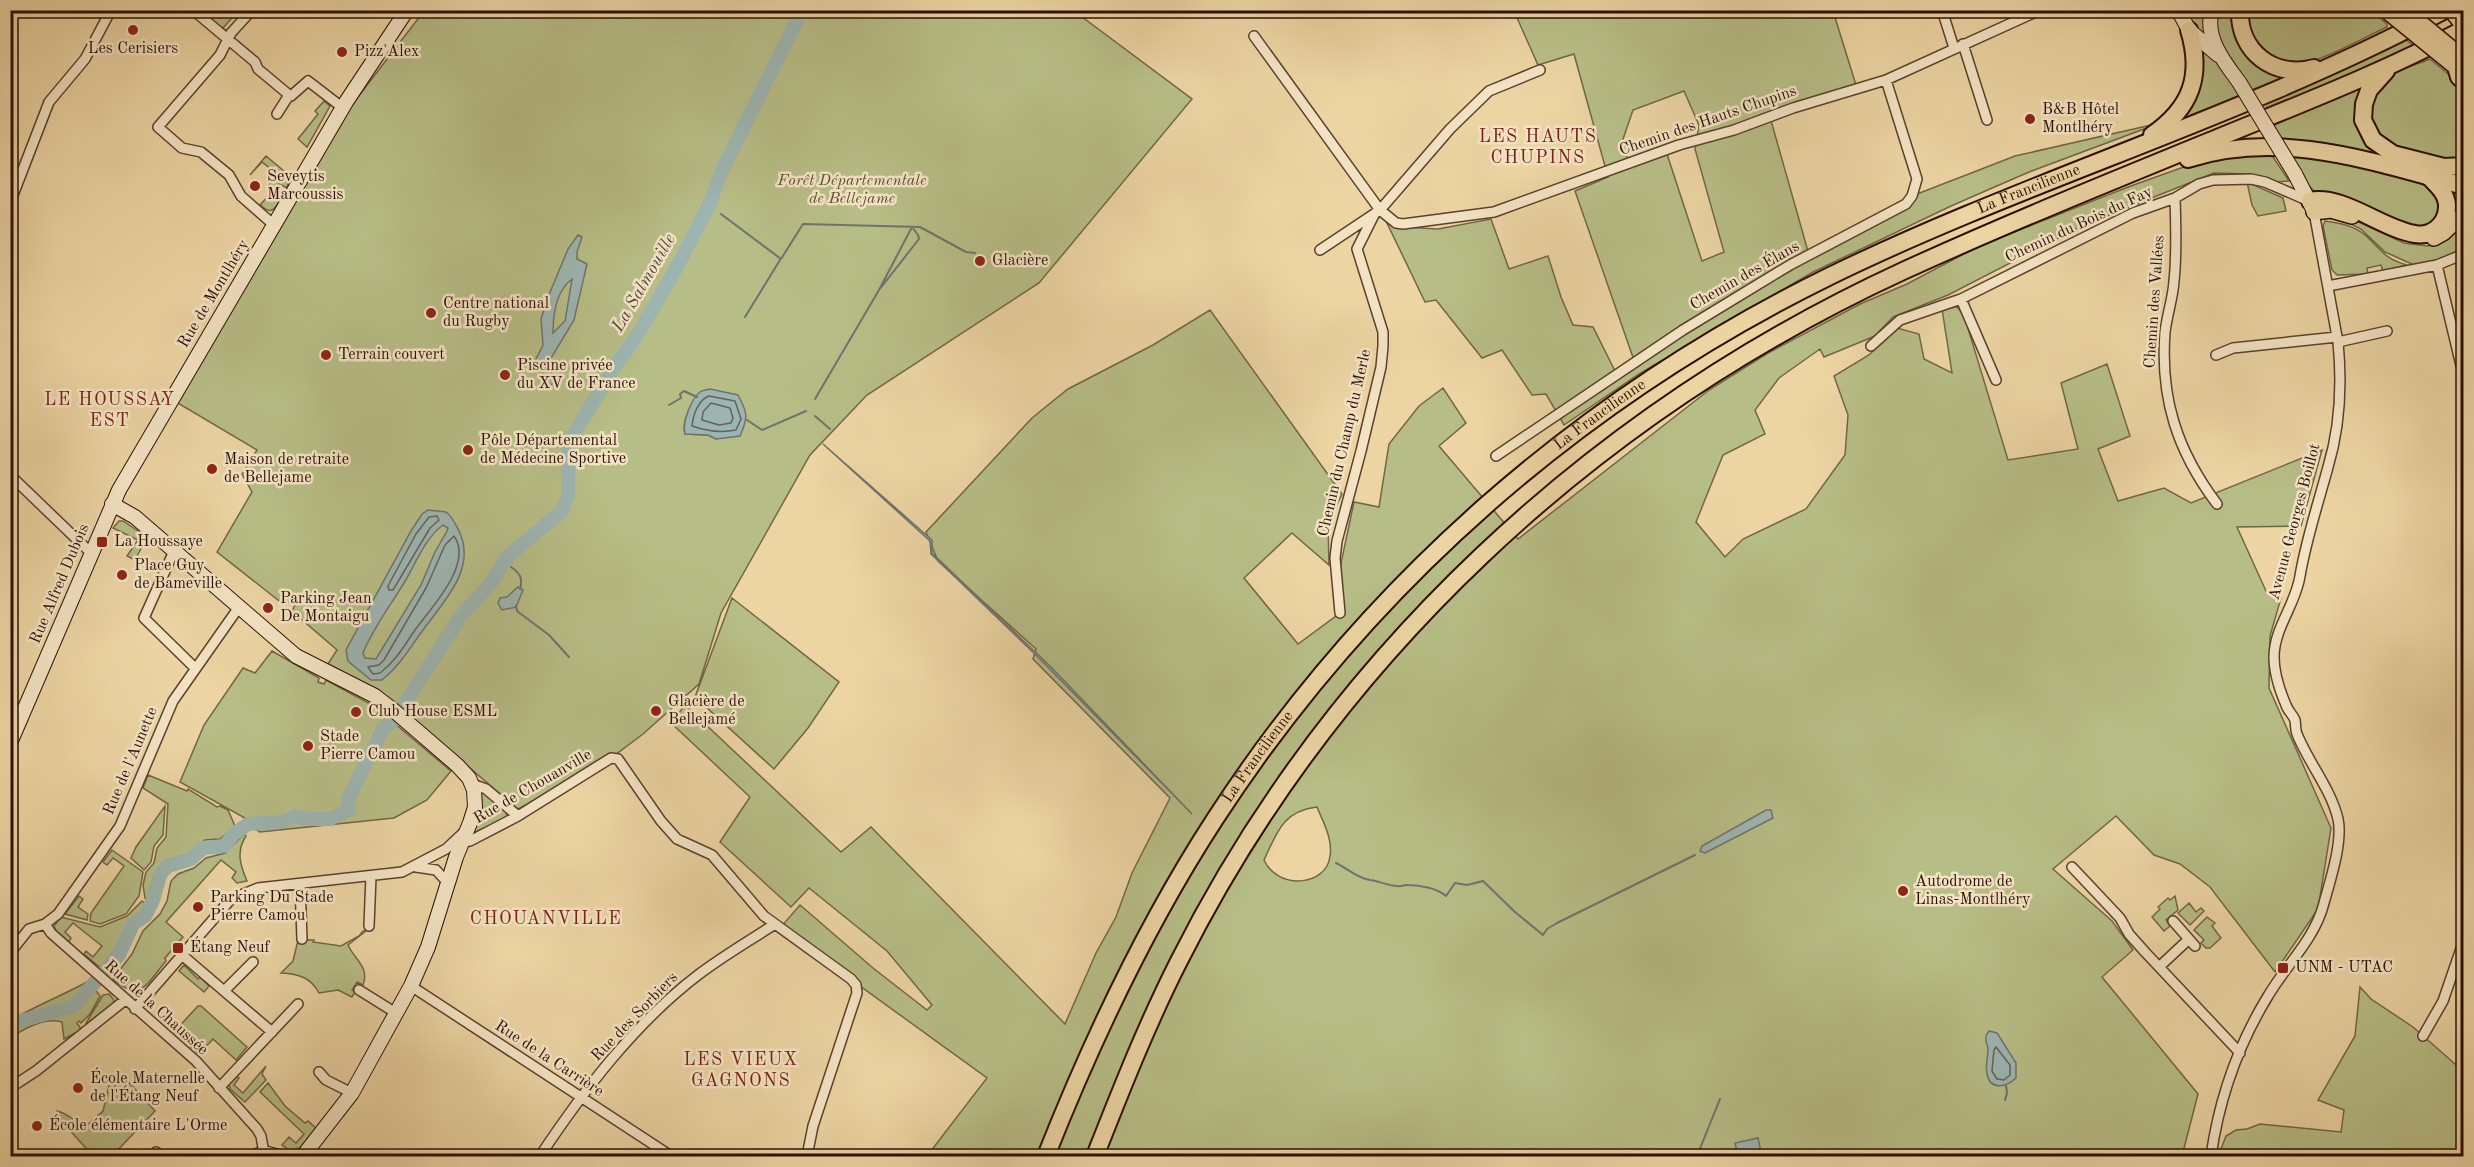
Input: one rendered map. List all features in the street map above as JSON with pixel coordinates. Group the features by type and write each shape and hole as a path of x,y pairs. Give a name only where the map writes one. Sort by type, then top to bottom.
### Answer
{"highway":[{"path":"2240,10 2241,28 2247,44 2270,65 2283,70 2300,71 2343,60"},
{"name":"La Francilienne","path":"1046,1156 1082,1070 1128,972 1177,880 1214,820 1317,678 1393,594 1462,526 1518,476 1586,423 1676,362 1725,332 1833,275 1946,224 2255,100 2445,10"},
{"name":"La Francilienne","path":"1095,1156 1136,1052 1178,962 1229,870 1320,736 1376,667 1444,592 1506,531 1574,474 1650,417 1733,362 1792,328 1900,272 2392,64 2463,27"},
{"path":"2126,150 2132,142 2150,136 2164,127 2187,98 2194,78 2195,63 2189,30"},
{"path":"2392,64 2371,86 2365,98 2364,120 2370,136 2380,147 2393,154 2444,167 2463,166"},
{"path":"2135,172 2151,173 2191,158 2224,151 2280,147 2325,151 2463,186"},
{"path":"2312,207 2328,201 2408,232 2422,234 2439,227 2447,212 2445,197 2429,177"}],"main road":[{"path":"2405,10 2460,67"},
{"path":"2451,10 2463,27"},
{"path":"2386,11 2460,67"},
{"path":"2312,207 2345,213 2396,236 2418,242 2440,236 2463,213"}],"street":[{"path":"10,203 49,102 85,59 111,10"},
{"path":"193,10 290,95"},
{"path":"252,10 231,33 220,55 158,128 182,148 201,152 229,175 240,196 274,225"},
{"name":"Rue de Montlhéry","path":"345,105 348,95 384,31 399,10"},
{"name":"Rue de Montlhéry","path":"112,504 345,105 406,10"},
{"path":"1942,10 1987,120"},
{"name":"Chemin des Hauts Chupins","path":"1377,213 1396,223 1403,224 1494,212 1679,145 1734,130 1793,108 1886,80 2040,10"},
{"name":"Avenue Georges Boillot","path":"2178,10 2189,30 2222,59 2239,82 2295,174 2312,207 2338,339 2339,392 2334,444 2308,546 2303,553 2301,574 2277,637 2274,669 2286,707 2296,721 2295,730 2332,804 2338,820 2339,835 2324,907 2314,927 2269,994 2240,1053 2221,1100 2211,1156"},
{"name":"Avenue Georges Boillot","path":"2212,10 2209,20 2210,29 2222,59"},
{"path":"1254,36 1377,213"},
{"path":"1320,250 1377,213 1450,129 1488,91 1540,70"},
{"name":"Chemin des Élans","path":"1496,456 1683,330 1790,265 1906,204 1912,196 1917,179 1886,80"},
{"path":"277,114 290,95 295,94 308,81 345,105"},
{"name":"Chemin du Bois du Fay","path":"1871,346 1900,320 1961,299 2133,213 2175,198 2199,184 2212,180 2240,178 2265,182 2312,207"},
{"name":"Chemin des Vallées","path":"2175,198 2176,259 2174,284 2165,330 2165,388 2177,434 2217,504"},
{"name":"Chemin du Champ du Merle","path":"1340,613 1335,558 1337,541 1382,358 1383,332 1357,249 1377,213"},
{"path":"2328,286 2437,265 2463,254"},
{"path":"2437,265 2463,378"},
{"path":"1961,299 1996,380"},
{"path":"2216,355 2234,348 2338,339 2387,331"},
{"path":"10,476 91,553"},
{"path":"112,504 134,516 296,656 375,696 392,709 457,765 472,784 475,807 428,947 411,986 352,1093 304,1156"},
{"name":"Rue Alfred Dubois","path":"10,743 112,504"},
{"path":"174,551 144,618 195,668"},
{"name":"Rue de l'Aunette","path":"45,924 58,914 120,826 173,701 239,607"},
{"name":"Rue de Chouanville","path":"462,842 470,841 518,816 611,759 618,759 661,821 677,839 712,855 719,861 740,890 775,924"},
{"path":"472,784 486,789 518,816"},
{"path":"135,1009 231,899 258,888 402,872 446,849 469,826"},
{"path":"414,867 436,870 448,883"},
{"path":"2072,867 2120,918 2129,934 2240,1053"},
{"path":"369,926 371,876"},
{"path":"300,884 302,939"},
{"path":"2159,967 2192,942 2173,921"},
{"path":"13,949 29,929 45,924"},
{"name":"Rue de la Chaussée","path":"45,924 51,933 97,975 196,1061 260,1132 265,1155"},
{"path":"775,924 853,981 857,993 813,1126 807,1156"},
{"name":"Rue des Sorbiers","path":"540,1156 612,1058 680,990 698,975 775,924"},
{"path":"2422,1036 2443,1001 2463,940"},
{"path":"182,955 272,1032"},
{"path":"224,991 253,962"},
{"name":"Rue de la Carrière","path":"411,986 671,1156"},
{"path":"359,990 396,1013"},
{"path":"10,1088 36,1071 125,1000"},
{"path":"219,1088 298,1004"},
{"path":"319,1072 326,1080 352,1093"},
{"path":"652,1156 657,1147"}],"green space":[{"path":"2249,10 2371,11 2387,24 2387,27 2323,57 2299,64 2273,57 2263,50 2250,29"},
{"path":"199,11 238,11 223,28 226,31 223,32"},
{"name":"Forêt Départementale de Bellejame","path":"424,11 1074,11 1192,99 1039,283 867,395 810,455 721,613 699,684 643,734 611,758 518,809 378,690 328,664 337,650 292,611 295,605 289,602 283,604 217,552 252,492 242,474 257,450 176,402 351,106","holes":["698,395 716,439 708,435 685,434 686,419"]},
{"path":"1514,11 1833,11 1856,85 1770,117 1809,255 1912,196 2015,156 2160,123 2029,172 1951,206 1813,272 1639,374 1564,425 1546,394 1532,395 1502,350 1482,358 1436,300 1425,302 1386,221 1403,227 1438,229 1491,219 1509,269 1548,256 1573,325 1593,327 1618,377 1636,366 1575,191 1608,177 1574,54 1538,65","holes":["1684,91 1699,125 1695,149 1724,252 1702,261 1667,154 1630,166 1622,142 1633,110"]},
{"path":"2181,11 2209,11 2206,40"},
{"path":"2218,11 2235,11 2235,30 2288,77 2253,92 2223,47 2215,25"},
{"path":"2404,38 2415,47 2266,114 2259,102"},
{"path":"2196,42 2216,59 2241,97 2171,127"},
{"path":"2430,59 2463,86 2463,161 2454,162 2399,149 2382,139 2375,131 2371,111 2372,101 2383,83 2392,75"},
{"path":"2362,84 2367,137 2463,170 2463,184 2284,142 2272,124"},
{"path":"324,101 330,106 307,147 298,139 318,114 315,111"},
{"path":"2265,152 2273,157 2289,181 2277,182 2251,174 2214,173 2084,225 1948,295 1893,317 1875,336 1824,357 1820,349 1779,378 1755,410 1765,434 1723,455 1696,522 1725,557 1743,539 1806,509 1845,455 1848,415 1834,376 1869,355 1897,328 1919,334 1924,359 1952,373 1942,309 1957,307 1964,315 2008,460 2078,449 2061,383 2107,364 2130,436 2098,449 2118,501 2164,488 2191,503 2322,450 2301,526 2237,527 2266,591 2281,598 2270,636 2269,688 2331,828 2318,909 2275,972 2210,887 2180,864 2154,855 2116,816 2053,869 2112,921 2133,950 2102,977 2198,1094 2182,1156 927,1156 987,1078 780,928 800,905 873,968 927,1010 932,1005 887,951 809,888 791,907 720,842 750,797 671,723 685,705 841,852 871,827 1065,1024 1096,953 1116,917 1132,873 1170,798 1033,659 1036,649 938,561 926,532 1032,418 1068,389 1153,345 1210,310 1342,494 1328,523 1329,565 1292,533 1244,578 1298,644 1340,613 1341,563 1354,502 1379,507 1389,444 1419,406 1443,388 1466,423 1439,446 1518,539 1709,390 1768,353 1860,304 1907,284 1979,246 2192,164","holes":["1317,807 1330,843 1331,850 1327,866 1311,879 1301,881 1280,877 1264,860 1278,832 1296,813"]},
{"path":"2289,152 2400,176 2427,186 2443,206 2437,223 2415,231 2319,195 2309,186"},
{"path":"266,156 290,176 287,188 279,184 273,195 279,198 283,195 276,207 271,210 260,205 271,193 272,187 269,185 277,174 262,162 250,175"},
{"path":"2247,182 2283,198 2286,211 2258,216 2252,205"},
{"path":"2326,216 2346,216 2404,243 2428,246 2437,243 2463,219 2463,248 2438,260 2414,265 2385,252 2361,229 2345,221 2326,218"},
{"path":"2325,221 2356,229 2388,257 2407,265 2383,271 2381,265 2367,268 2368,274 2337,275 2332,270 2323,226"},
{"path":"119,521 123,521 147,537 135,560 127,556 138,540 113,528"},
{"path":"732,598 839,682 808,728 774,769 695,697"},
{"name":"Stade Pierre Camou","path":"272,651 319,678 318,682 324,684 326,680 374,706 451,771 427,800 394,818 260,832 250,826 245,818 180,782 204,725 243,668 255,673"},
{"path":"148,775 187,791 188,789 217,807 228,810 235,826 220,839 205,840 187,856 168,861 157,871 148,902 143,885 146,872 154,863 157,848 166,837 168,804 143,788"},
{"path":"480,789 506,812 507,818 473,833"},
{"path":"165,806 163,835 154,846 151,862 144,870 131,858 136,847"},
{"path":"244,834 246,836 241,847 240,858 247,881 237,883 232,878 236,872 221,860 166,922 183,937 148,983 143,988 130,990 113,979 132,954 143,931 160,914 167,901 171,881 178,874 194,868 206,858 225,853"},
{"path":"112,850 143,872 139,896 126,914 100,924 90,921 91,913 124,866 113,858 107,865 103,862"},
{"path":"79,896 83,899 78,907 88,914 87,920 65,914"},
{"path":"2175,896 2178,910 2166,920 2170,926 2164,931 2152,917 2160,909 2158,907 2168,898 2170,900"},
{"path":"142,901 147,905 131,924 103,970 84,954 86,951 93,957 102,946 73,923 65,932 71,938 69,942 56,931 54,926 61,917 100,927 127,916"},
{"path":"2189,903 2196,912 2201,908 2204,911 2190,925 2178,913"},
{"path":"2207,917 2215,923 2212,926 2221,938 2210,948 2206,948 2201,943 2204,940 2194,930"},
{"path":"366,931 348,945 363,968 365,979 363,985 357,982 352,990 355,992 352,997 338,990 319,993 304,978 281,973 293,961 298,940 314,940 313,942 341,946 359,936"},
{"path":"184,965 209,986 204,992 179,971"},
{"path":"89,981 100,996 90,1014 81,1023 79,1021 77,1023 81,1029 79,1031 64,1039 62,1022 49,1021 29,1027 11,1037 11,1020"},
{"path":"2360,987 2371,999 2413,1027 2463,1071 2463,1156 2224,1156 2221,1149 2226,1136 2236,1130 2260,1124 2341,1132 2344,1110 2318,1100 2355,1036"},
{"path":"109,994 114,1003 87,1025 86,1023 103,995"},
{"path":"198,1006 201,1006 247,1047 236,1060 213,1039 199,1054 174,1032"},
{"path":"266,1066 262,1074 266,1080 245,1102 230,1089 229,1084 236,1076 239,1078 234,1085 243,1093"},
{"path":"124,1077 155,1111 112,1156 93,1156 55,1114 57,1111 61,1112 86,1126 103,1111 109,1086 113,1088"},
{"path":"268,1083 285,1106 305,1123 308,1121 316,1128 300,1148 289,1150 282,1145 289,1137 296,1143 304,1134 260,1092"}],"water":[{"path":"578,235 582,237 577,259 587,264 574,320 548,363 554,380 550,388 544,387 543,373 534,363 543,345 541,319 568,249","holes":["572,279 565,321 553,333 559,297"]},
{"path":"710,389 738,395 746,416 740,436 716,439 708,435 685,434 686,418 693,400 700,392"},
{"path":"823,444 932,540 932,553 1051,667 1192,814 1039,658 931,554 930,541"},
{"path":"428,510 446,512 453,520 464,545 461,573 447,599 398,664 382,680 371,680 348,661 346,650 422,514","holes":["443,525 448,528 421,585 376,659 365,658 363,653 372,635 426,544"]},
{"path":"518,587 523,590 516,607 502,610 498,603 500,598 507,597"},
{"path":"1766,810 1771,810 1773,818 1705,853 1700,851 1702,846"},
{"path":"1989,1031 1997,1033 2016,1063 2016,1078 2008,1084 1995,1085 1987,1074 1986,1038"},
{"path":"1758,1138 1762,1156 1738,1156 1735,1143"}],"waterway":[{"name":"La Salmouille","path":"405,703 460,617 491,583 507,557 562,511 568,496 568,443 636,337 673,274 709,205 723,168 802,10"},
{"path":"721,214 781,259 803,224 920,227 966,252 975,253"},
{"path":"815,399 879,290 919,239 912,227 879,290"},
{"path":"745,317 780,260"},
{"path":"669,405 681,398 680,394 684,391 697,397"},
{"path":"747,420 762,430 806,411"},
{"path":"815,416 830,429"},
{"path":"511,567 520,576 520,589"},
{"path":"516,606 517,611 549,635 569,657"},
{"name":"La Salmouille","path":"10,1024 74,1006 119,955 133,924 145,916 153,900 161,873 168,866 191,859 203,848 224,846 234,834 248,824 281,822 296,816 307,819 330,819 349,810 348,799 383,729 393,721"},
{"path":"1336,863 1365,879 1394,886 1412,885 1428,888 1446,896 1455,883 1467,885 1483,881 1543,935 1547,929 1557,923 1695,855"},
{"path":"2005,1100 2006,1086"},
{"path":"1697,1156 1720,1099"}],"place":[{"name":"Les Cerisiers","path":"133,30"},
{"name":"Pizz'Alex","path":"342,52"},
{"name":"B&B Hôtel Montlhéry","path":"2030,119"},
{"name":"Seveytis Marcoussis","path":"255,186"},
{"name":"Glacière","path":"980,261"},
{"name":"Centre national du Rugby","path":"431,313"},
{"name":"Terrain couvert","path":"326,355"},
{"name":"Piscine privée du XV de France","path":"505,375"},
{"name":"Pôle Départemental de Médecine Sportive","path":"468,450"},
{"name":"Maison de retraite de Bellejame","path":"212,469"},
{"name":"La Houssaye","path":"102,542"},
{"name":"Place Guy de Bameville","path":"122,575"},
{"name":"Parking Jean De Montaigu","path":"268,608"},
{"name":"Glacière de Bellejamé","path":"656,711"},
{"name":"Club House ESML","path":"356,712"},
{"name":"Stade Pierre Camou","path":"308,746"},
{"name":"Autodrome de Linas-Montlhéry","path":"1903,891"},
{"name":"Parking Du Stade Pierre Camou","path":"198,907"},
{"name":"Étang Neuf","path":"178,948"},
{"name":"UNM - UTAC","path":"2283,968"},
{"name":"École Maternelle de l'Étang Neuf","path":"78,1088"},
{"name":"École élémentaire L'Orme","path":"37,1126"}],"district":[{"name":"LES HAUTS CHUPINS","path":"1538,147"},
{"name":"LE HOUSSAY EST","path":"110,410"},
{"name":"CHOUANVILLE","path":"546,919"},
{"name":"LES VIEUX GAGNONS","path":"741,1070"}]}
